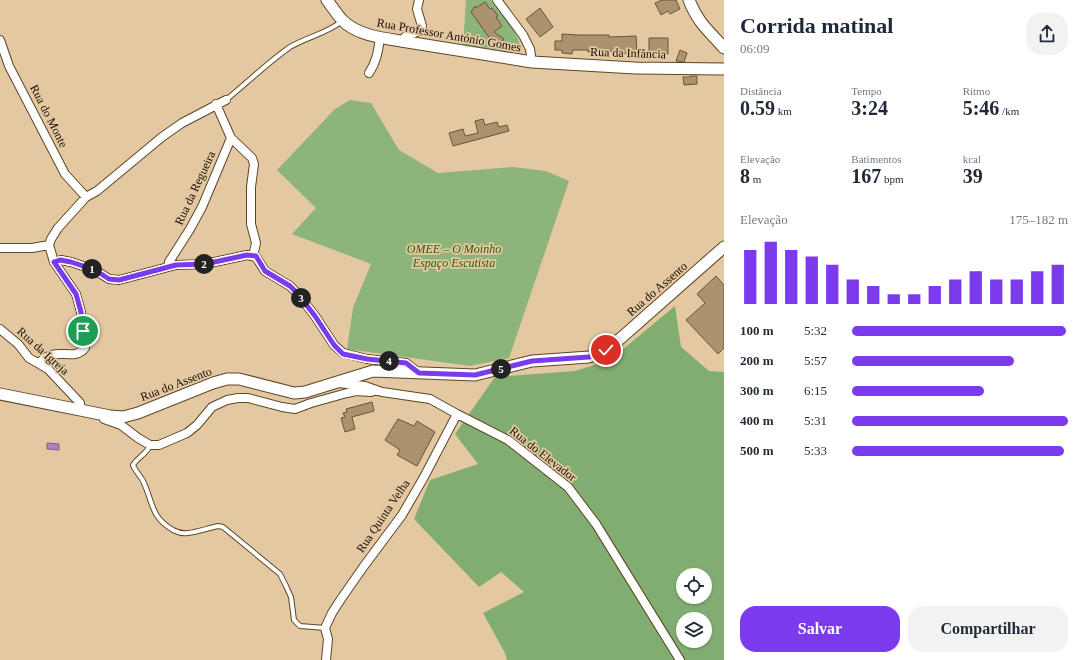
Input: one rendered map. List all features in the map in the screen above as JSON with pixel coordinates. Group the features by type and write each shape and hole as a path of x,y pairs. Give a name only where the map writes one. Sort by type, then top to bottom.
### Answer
{"street":[{"name":"Rua Professor António Gomes","path":"327,0 343,21 354,29 380,38 532,62"},
{"path":"401,41 405,37 421,30 422,26 417,9 419,0"},
{"path":"497,0 523,35 530,49 532,62"},
{"path":"689,0 695,14 704,28 724,48"},
{"path":"369,73 375,64 380,38"},
{"name":"Rua do Monte","path":"0,40 9,66 65,174 86,197"},
{"name":"Rua da Infância","path":"532,62 635,68 724,69"},
{"path":"39,363 51,354 76,355 82,352 85,348 81,312 76,294 51,256 49,245 58,228 86,197 97,191 162,137 182,123 226,100"},
{"path":"216,104 231,138 248,153 254,164 251,194 251,224 256,243 253,256"},
{"name":"Rua da Regueira","path":"168,267 169,262 202,207 231,138"},
{"path":"0,248 32,248 49,245"},
{"name":"Rua do Assento","path":"0,394 83,411 123,417 138,413 212,383 227,379 239,379 294,393 305,392 373,371 475,375 532,361 589,357 606,350 621,338 724,247"},
{"path":"54,262 60,260 71,262 95,270 109,279 119,280 176,265 205,264 247,255 256,256 265,271 290,286 297,293 315,316 334,345 343,354 367,359 406,363 419,373"},
{"name":"Rua da Igreja","path":"0,329 18,344 29,358 48,369 80,403 83,411"},
{"name":"Rua do Elevador","path":"334,383 365,386 376,390 430,399 508,440 568,487 596,524 680,660"},
{"path":"83,411 91,416 121,425 150,445 159,445 187,433 212,407 227,400 248,398 295,409 347,393 356,391 371,392 376,390"},
{"name":"Rua Quinta Velha","path":"325,628 332,613 364,566 402,515 457,414"},
{"path":"325,628 328,639 326,660"}],"lane":[{"path":"226,100 291,47 305,39 337,26 343,21"},
{"path":"150,445 148,451 136,460 133,465 142,481 150,504 156,515 166,526 177,532 187,534 213,527 223,527 280,574 290,597 294,620 300,626 325,628"}],"green space":[{"path":"466,0 491,0 512,27 516,35 520,49 517,54 463,47"},
{"name":"OMEE – O Moinho Espaço Escutista","path":"350,100 371,103 399,150 438,173 513,167 546,171 569,181 509,358 470,366 347,349 353,308 371,264 292,234 316,208 277,170 335,109"},
{"path":"675,306 681,347 709,371 724,372 724,660 507,660 505,653 483,613 524,592 501,572 479,587 414,519 430,480 478,464 455,434 495,377 575,371 610,360"}],"shaded area":[{"path":"47,443 59,444 59,450 47,449"}],"building":[{"path":"662,0 676,0 680,9 670,14 668,11 661,15 655,3"},
{"path":"485,2 498,16 496,17 502,26 494,32 504,39 499,45 488,36 471,12 475,6 476,8"},
{"path":"540,8 553,27 540,37 526,19"},
{"path":"562,34 609,35 609,37 636,36 637,53 617,54 617,51 588,52 588,50 573,50 572,54 562,53 562,50 555,50 555,41 562,41"},
{"path":"649,38 668,38 668,54 649,54"},
{"path":"680,50 687,53 684,62 676,61"},
{"path":"697,76 697,84 684,85 683,77"},
{"path":"483,119 485,125 497,122 499,127 507,125 509,131 453,146 449,133 463,129 465,136 478,133 475,121"},
{"path":"716,276 724,285 724,348 718,354 686,320 705,303 697,294"},
{"path":"372,402 374,411 352,417 355,429 345,432 341,418 345,417 343,413 347,412 346,409"},
{"path":"398,419 414,426 417,421 435,432 417,466 397,455 400,450 385,440"}],"route":[{"path":"83,331 81,312 76,294 58,270 54,262 60,260 71,262 95,270 109,279 119,280 176,265 205,264 247,255 256,256 265,271 290,286 297,293 328,334 334,345 343,354 367,359 406,363 419,373 475,375 532,361 589,357 606,350"}]}
